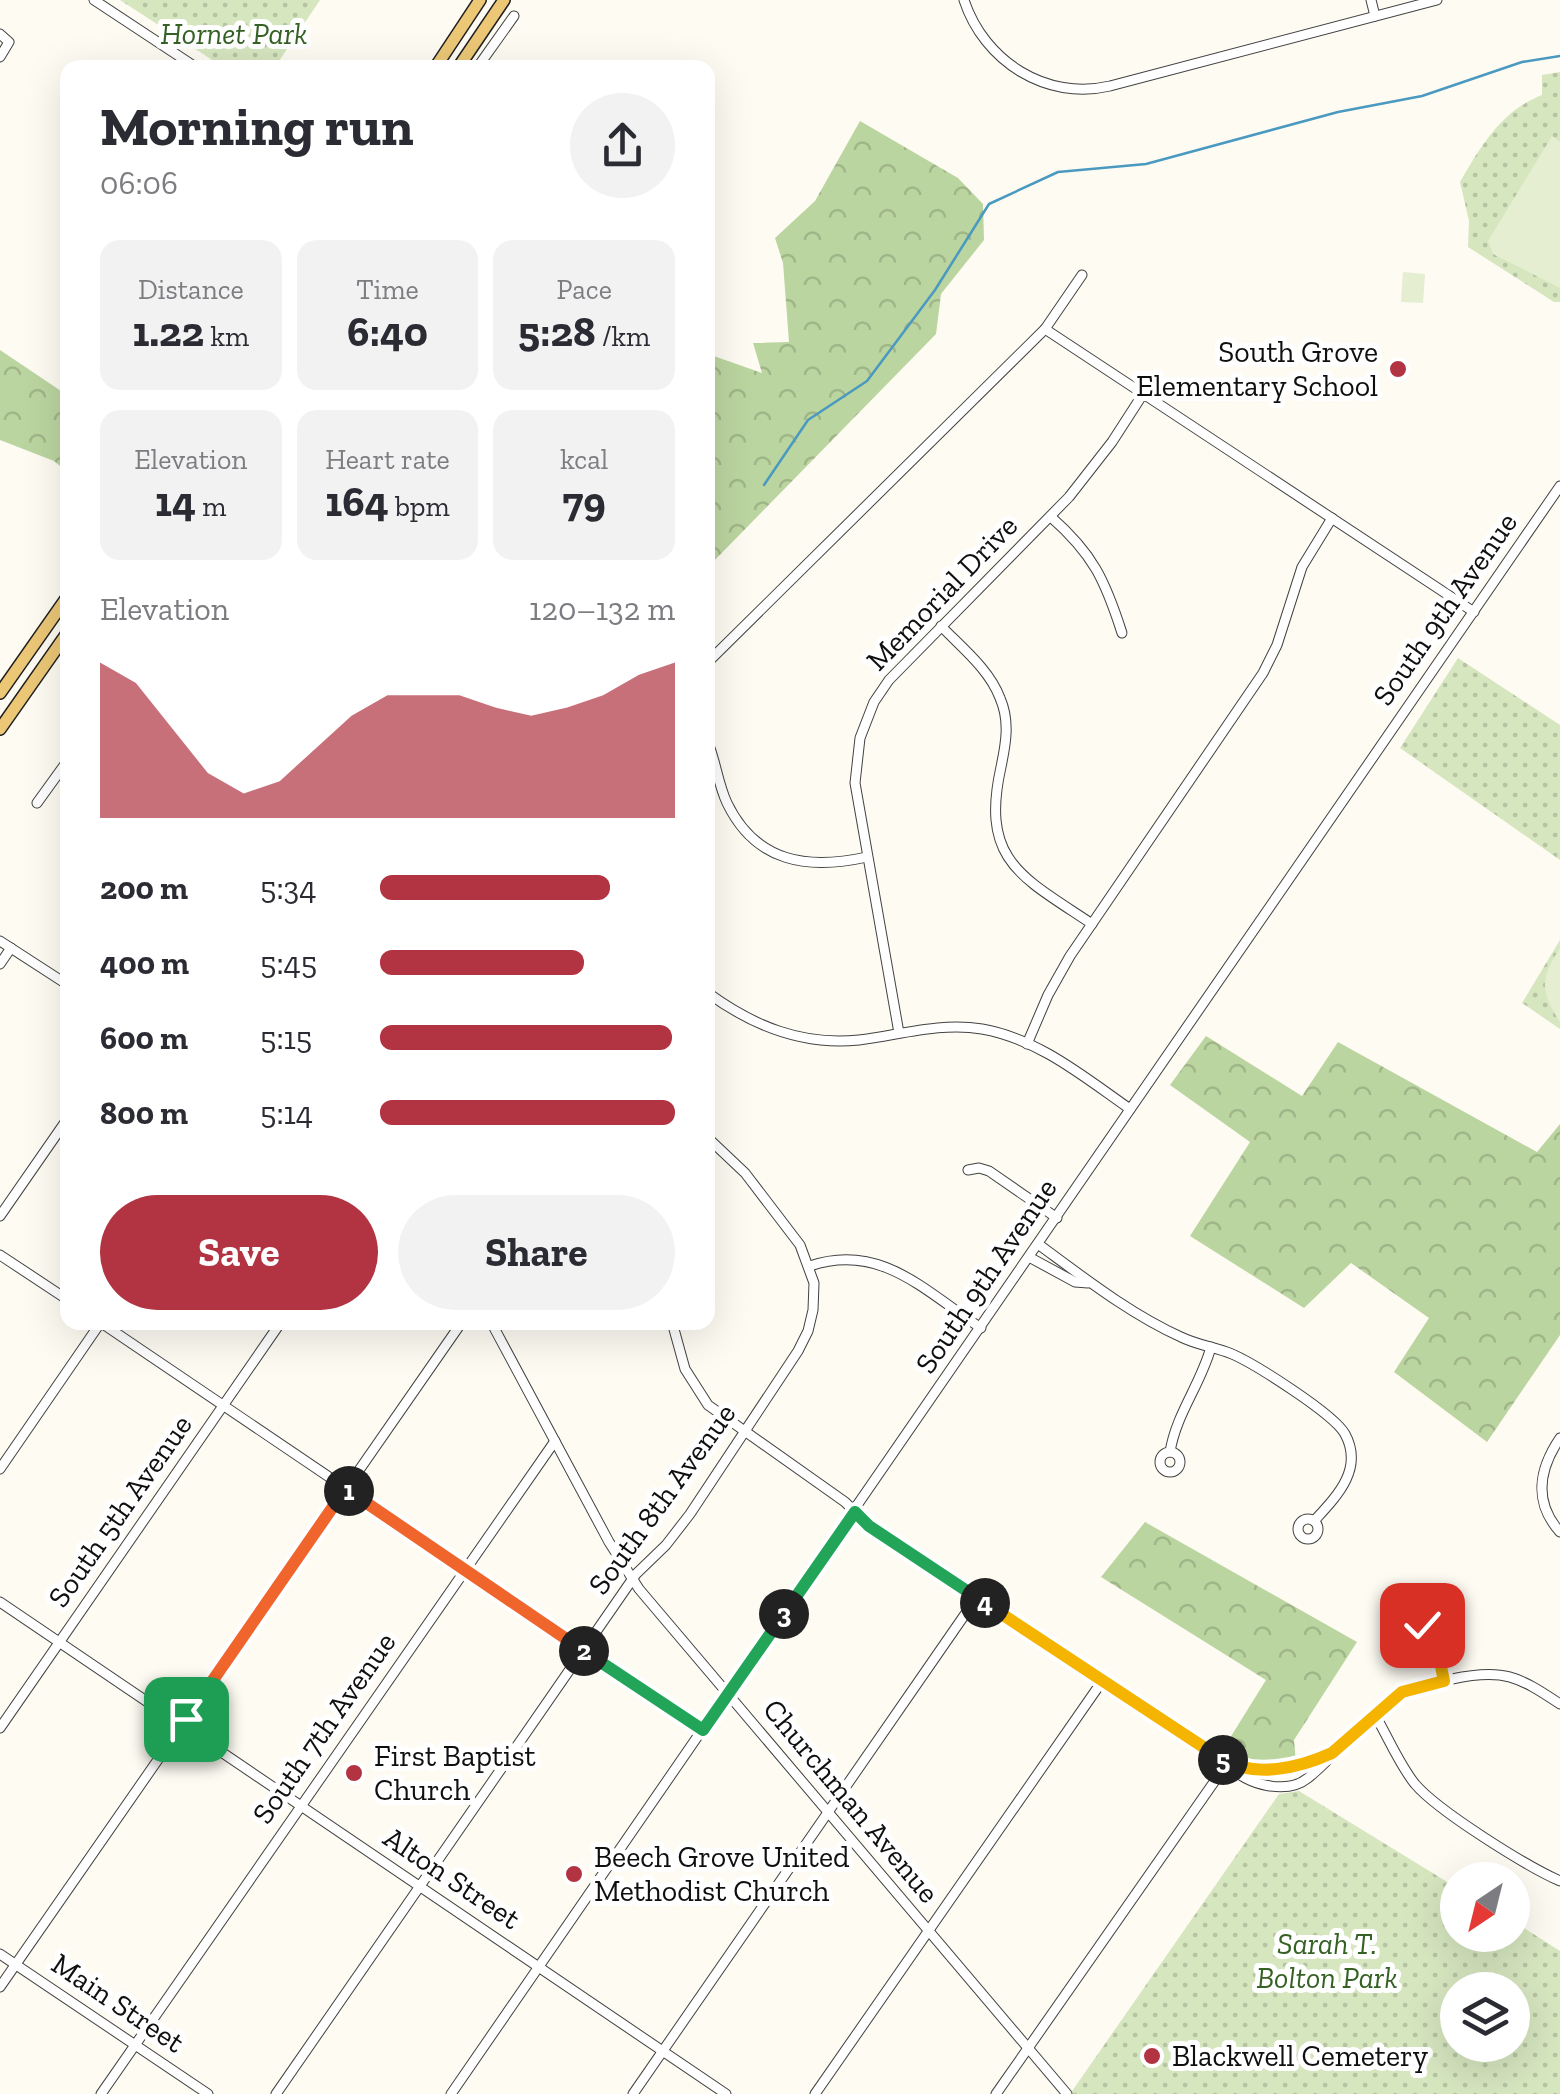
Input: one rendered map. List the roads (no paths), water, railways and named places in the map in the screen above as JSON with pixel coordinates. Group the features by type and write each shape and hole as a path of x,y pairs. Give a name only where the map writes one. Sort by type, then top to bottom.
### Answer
{"main road":[{"path":"439,60 480,0"},
{"path":"463,60 504,0"},
{"path":"0,693 60,607"},
{"path":"0,729 60,643"}],"street":[{"path":"94,0 184,60"},
{"path":"964,0 978,31 1002,58 1034,79 1074,89 1106,88 1436,0"},
{"path":"1371,0 1375,16"},
{"path":"483,60 514,16"},
{"path":"0,34 9,42 0,57"},
{"path":"715,655 1045,329 1082,275"},
{"path":"1045,329 1474,612"},
{"name":"Memorial Drive","path":"900,1033 854,783 860,738 880,692 1051,517 1099,460 1143,394"},
{"name":"South 9th Avenue","path":"451,2094 1560,487"},
{"path":"1051,517 1098,566 1122,633"},
{"path":"1027,1044 1052,987 1092,924 1263,673 1277,645 1302,568 1332,518"},
{"path":"941,626 985,671 1004,707 1006,738 994,805 995,828 1004,852 1027,880 1092,924"},
{"path":"715,765 727,804 741,826 760,844 780,856 808,864 840,864 868,858"},
{"path":"38,803 60,771"},
{"path":"0,942 60,981"},
{"path":"0,964 10,948"},
{"path":"715,998 764,1026 798,1037 838,1041 953,1027 980,1029 1061,1060 1130,1109"},
{"path":"0,1216 60,1130"},
{"path":"715,1145 750,1180 800,1245 810,1266 849,1257 883,1264 980,1328"},
{"path":"968,1170 990,1171 1056,1218"},
{"path":"1038,1244 1181,1337 1249,1363 1326,1414 1342,1430 1349,1446 1350,1472 1340,1492 1314,1521"},
{"path":"0,1254 60,1295"},
{"path":"1029,1257 1075,1282 1091,1282"},
{"name":"South 8th Avenue","path":"276,2094 632,1579 684,1522 744,1432 808,1331 814,1292 810,1266"},
{"path":"0,1469 96,1330"},
{"path":"111,1330 703,1730"},
{"name":"South 5th Avenue","path":"0,1728 276,1330"},
{"path":"0,1987 456,1330"},
{"name":"Churchman Avenue","path":"495,1330 632,1579 1068,2094"},
{"path":"674,1330 685,1369 694,1388 711,1408 869,1526 1228,1762 1244,1777 1284,1787 1307,1779 1407,1690 1444,1681 1486,1672 1504,1674 1522,1679 1560,1704"},
{"path":"1170,1452 1175,1427 1211,1347"},
{"path":"1560,1438 1548,1457 1541,1480 1547,1514 1560,1532"},
{"name":"South 7th Avenue","path":"100,2094 555,1441"},
{"path":"633,2094 977,1597"},
{"name":"Alton Street","path":"0,1602 726,2094"},
{"path":"1435,1638 1444,1681"},
{"path":"815,2094 1102,1680"},
{"path":"1376,1715 1409,1776 1424,1794 1560,1881"},
{"path":"1228,1762 1254,1771 1298,1765 1332,1753"},
{"path":"996,2094 1228,1762"},
{"name":"Main Street","path":"0,1954 208,2094"}],"waterway":[{"path":"764,485 808,420 867,381 935,290 989,204 1058,172 1146,164 1338,112 1422,96 1522,62 1560,56"}],"place":[{"name":"South Grove Elementary School","path":"1398,369"},
{"name":"First Baptist Church","path":"354,1773"},
{"name":"Beech Grove United Methodist Church","path":"574,1874"},
{"name":"Blackwell Cemetery","path":"1152,2056"}],"park label":[{"name":"Hornet Park","path":"234,34"},
{"name":"Sarah T. Bolton Park","path":"1327,1961"}]}
